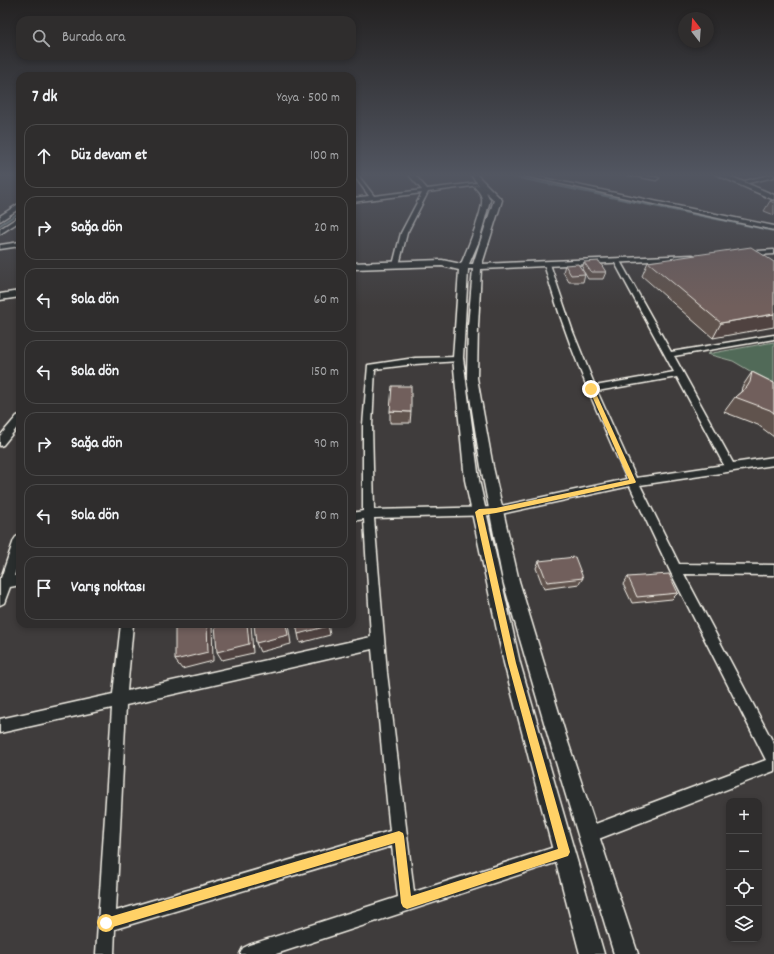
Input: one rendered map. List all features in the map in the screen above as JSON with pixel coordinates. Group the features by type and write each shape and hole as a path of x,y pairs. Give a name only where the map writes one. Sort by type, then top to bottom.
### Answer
{"street":[{"path":"396,264 404,233 412,219"},
{"path":"493,219 490,229 466,267 460,311 458,358 472,480 512,663 592,954"},
{"path":"732,219 774,228"},
{"path":"0,232 16,221"},
{"path":"0,247 16,245"},
{"path":"735,254 774,252"},
{"path":"356,274 443,271 466,267 703,256"},
{"path":"617,261 730,468"},
{"path":"356,266 442,263 466,267"},
{"path":"547,264 558,302 591,389 633,482 675,568 774,759"},
{"path":"466,267 473,326 472,378 487,466 511,581 588,835 626,954"},
{"path":"0,289 16,287"},
{"path":"0,297 16,295"},
{"path":"668,355 774,337"},
{"path":"407,903 378,642 368,514 368,404 371,367 459,359"},
{"path":"591,389 679,374"},
{"path":"0,442 16,423"},
{"path":"356,516 368,514 496,511 633,482 774,461"},
{"path":"0,599 3,583 16,550"},
{"path":"675,568 774,570"},
{"path":"3,583 16,581"},
{"path":"105,954 119,699 127,628"},
{"path":"0,726 378,642"},
{"path":"588,835 774,764"},
{"path":"106,923 399,836"},
{"path":"249,954 564,852"}],"green space":[{"path":"774,342 774,385 733,361 707,354"}],"building":[{"path":"751,247 774,262 774,314 721,323 648,262"},
{"path":"599,261 606,272 591,272 584,262"},
{"path":"578,264 585,274 571,275 565,265"},
{"path":"752,372 774,383 774,413 770,410 735,397 747,387 750,382"},
{"path":"392,386 411,386 411,412 390,411"},
{"path":"575,557 583,578 547,582 539,561"},
{"path":"669,574 678,593 637,597 628,577"},
{"path":"175,628 207,628 208,652 175,660"},
{"path":"215,628 247,628 249,644 217,652"},
{"path":"254,628 287,628 288,635 256,643"},
{"path":"297,628 320,628 298,634"}],"waterway":[{"path":"0,225 10,219"},
{"path":"714,219 774,231"}],"route":[{"path":"106,923 399,836 407,903 564,852 512,663 479,512 496,511 633,482 591,389"}]}
